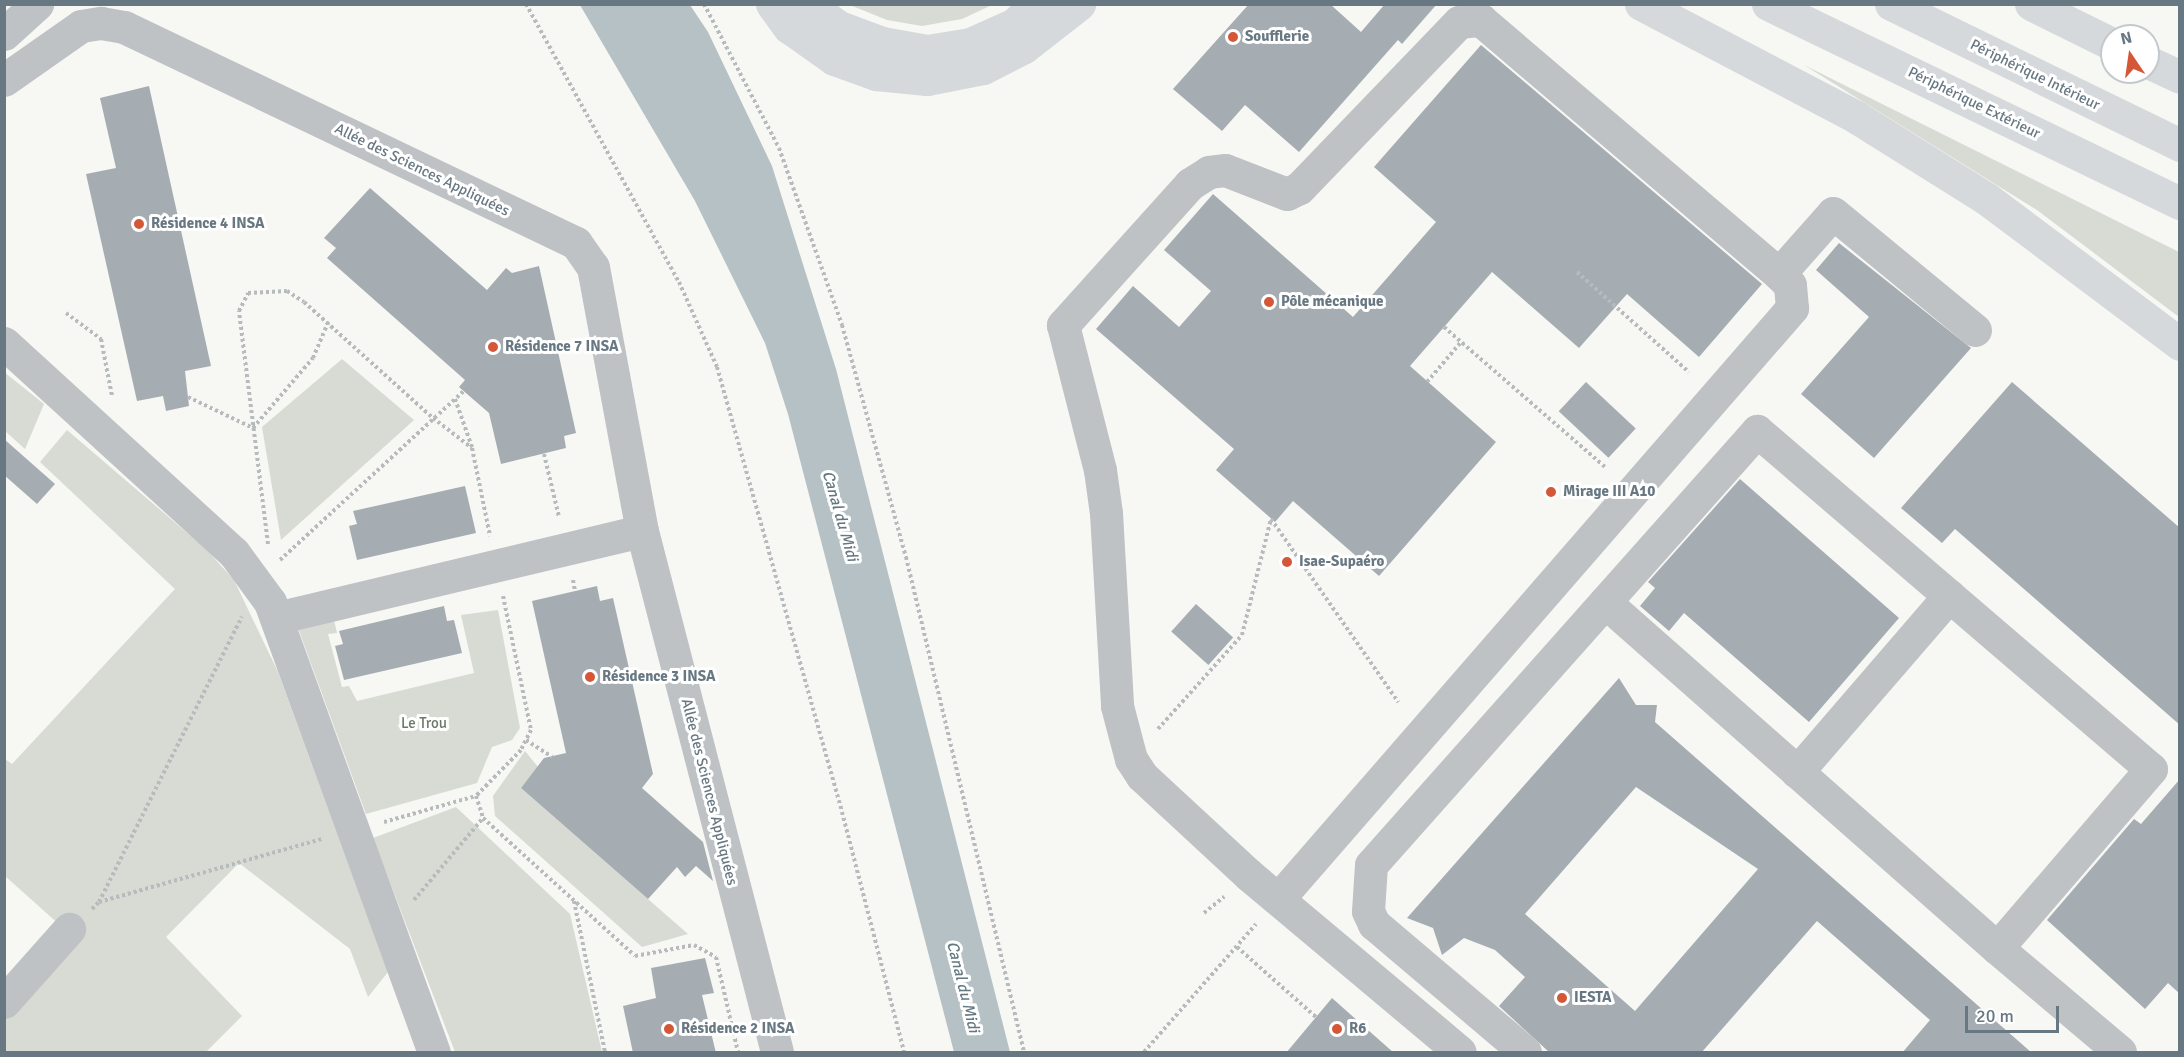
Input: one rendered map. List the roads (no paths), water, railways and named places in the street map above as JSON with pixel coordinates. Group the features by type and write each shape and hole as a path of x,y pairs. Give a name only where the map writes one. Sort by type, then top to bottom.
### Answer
{"main road":[{"path":"772,4 789,27 834,60 876,74 927,79 983,68 1024,46 1079,4"},
{"path":"808,4 839,27 882,44 927,51 970,44 1015,24 1035,4"},
{"path":"1641,4 1856,117 1987,199 2180,344"},
{"name":"Périphérique Extérieur","path":"1768,4 2180,203"},
{"name":"Périphérique Intérieur","path":"1891,4 2180,145"},
{"path":"2031,4 2100,38"},
{"path":"2160,68 2180,77"}],"street":[{"path":"4,34 37,4"},
{"path":"1279,898 1792,308 1790,285 1779,274 1481,20 1459,22 1299,188 1287,194 1225,170 1209,172 1190,184 1064,325 1100,470 1108,535 1117,706 1131,759 1142,776 1279,898 1460,1053"},
{"name":"Allée des Sciences Appliquées","path":"4,80 81,26 101,23 124,27 576,243 593,267 642,531 777,1053"},
{"path":"1779,274 1833,213 1975,330"},
{"path":"4,343 234,554 262,596 434,1053"},
{"path":"1525,1053 1374,924 1368,911 1371,865 1757,431 2151,769 1997,948"},
{"path":"262,596 496,566 642,531"},
{"path":"1797,772 1949,596"},
{"path":"1605,602 1997,948 2120,1053"},
{"path":"4,1002 69,929"}],"water":[{"name":"Canal du Midi","path":"580,5 690,5 708,32 772,166 836,369 1010,1052 954,1052 788,414 765,343 695,201"}],"place":[{"name":"Soufflerie","path":"1233,37"},
{"name":"Résidence 4 INSA","path":"139,224"},
{"name":"Pôle mécanique","path":"1269,302"},
{"name":"Résidence 7 INSA","path":"493,347"},
{"name":"Mirage III A10","path":"1551,492"},
{"name":"Isae-Supaéro","path":"1287,562"},
{"name":"Résidence 3 INSA","path":"590,677"},
{"name":"IESTA","path":"1562,998"},
{"name":"Résidence 2 INSA","path":"669,1029"},
{"name":"R6","path":"1337,1029"}],"park label":[{"name":"Le Trou","path":"424,724"}]}
